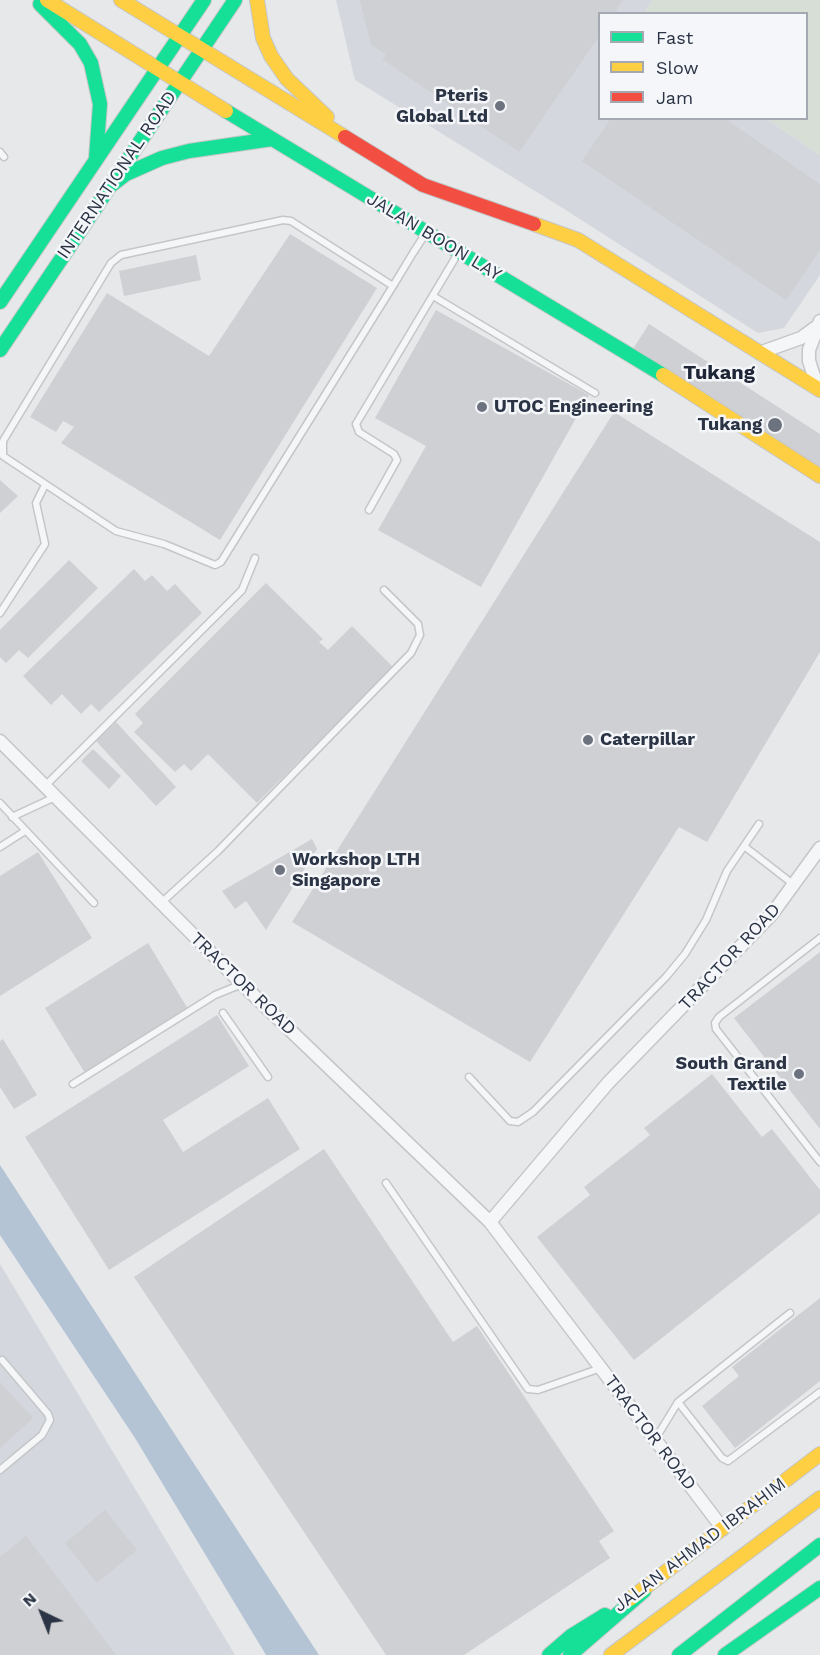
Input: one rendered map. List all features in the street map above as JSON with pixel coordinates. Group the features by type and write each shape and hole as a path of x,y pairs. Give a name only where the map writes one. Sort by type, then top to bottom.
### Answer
{"main road":[{"path":"36,0 80,45 91,63 100,104 96,158"},
{"name":"JALAN BOON LAY","path":"47,0 665,376 820,476"},
{"path":"121,0 423,185 578,240 819,389"},
{"name":"INTERNATIONAL ROAD","path":"0,302 204,0"},
{"name":"INTERNATIONAL ROAD","path":"0,350 235,0"},
{"path":"257,0 263,38 271,56 287,79 353,141"},
{"path":"109,188 133,170 162,158 189,151 272,139"},
{"name":"JALAN AHMAD IBRAHIM","path":"549,1655 571,1636 644,1591 820,1454"},
{"path":"611,1655 820,1498"},
{"path":"679,1655 820,1545"},
{"path":"725,1655 820,1590"},
{"path":"740,1655 820,1590"},
{"path":"570,1655 644,1591"}],"street":[{"path":"759,353 801,338 818,324"},
{"path":"818,324 809,350 809,361 819,389"},
{"name":"TRACTOR ROAD","path":"0,741 242,984 490,1222 723,1529"},
{"name":"TRACTOR ROAD","path":"490,1222 608,1083 700,991 772,914 820,848"}],"lane":[{"path":"393,286 291,221 260,225 116,258 3,441 3,456 116,531 164,544 215,565 221,562 393,286 426,232"},
{"path":"369,510 397,460 393,454 359,432 357,424 459,252"},
{"path":"433,296 595,393"},
{"path":"0,613 45,544 36,503 45,485"},
{"path":"45,786 242,590 255,558"},
{"path":"161,903 218,851 411,653 420,635 418,624 384,590"},
{"path":"12,817 55,796"},
{"path":"0,803 94,903"},
{"path":"469,1077 510,1121 518,1122 533,1112 666,977 685,954 706,920 727,871 759,824"},
{"path":"0,847 25,831"},
{"path":"744,846 795,885"},
{"path":"819,1158 716,1029 715,1023 719,1017 820,938"},
{"path":"73,1084 215,995 242,984"},
{"path":"223,1012 268,1077"},
{"path":"386,1182 528,1389 538,1390 601,1367"},
{"path":"656,1438 678,1402 789,1313"},
{"path":"0,1470 42,1435 50,1420 48,1414 2,1360"},
{"path":"678,1402 722,1458 728,1461 820,1392"}],"shaded area":[{"path":"336,0 653,0 645,12 598,12 598,120 768,120 820,155 820,275 784,328 758,333 561,207 355,80"},
{"path":"653,0 820,0 820,155 768,120 808,120 808,12 645,12"},
{"path":"0,1264 235,1655 0,1655"}],"water":[{"path":"0,1165 319,1655 266,1655 135,1438 0,1235"}],"building":[{"name":"Pteris Global Ltd","path":"360,0 623,0 615,12 598,12 598,38 519,152 382,59 386,55 371,44"},
{"path":"610,120 727,120 820,184 820,250 786,300 582,161"},
{"path":"290,234 377,288 220,540 61,443 74,427 63,421 56,432 30,417 107,293 209,356"},
{"path":"196,255 201,280 124,296 119,271"},
{"name":"UTOC Engineering","path":"436,310 589,395 481,587 378,530 426,446 375,418"},
{"path":"649,324 820,434 820,477 629,355"},
{"name":"Caterpillar","path":"614,412 820,542 820,652 707,842 679,827 530,1062 292,922"},
{"path":"0,480 18,496 0,513"},
{"path":"69,560 98,588 28,658 19,650 6,663 0,657 0,630"},
{"path":"134,569 145,581 152,575 167,591 175,584 202,613 99,712 91,704 81,714 62,694 51,705 23,676"},
{"path":"266,583 323,639 319,642 328,650 352,626 393,667 257,803 208,754 191,771 184,764 175,772 134,732 143,723 135,714"},
{"path":"116,722 176,787 156,806 96,741"},
{"path":"93,749 121,776 109,789 81,761"},
{"name":"Workshop LTH Singapore","path":"312,839 317,849 266,930 246,901 235,909 222,891"},
{"path":"38,852 92,938 0,996 0,876"},
{"path":"148,943 188,1009 85,1073 45,1008"},
{"name":"South Grand Textile","path":"820,952 820,1129 734,1018"},
{"path":"217,1015 249,1066 163,1120 183,1152 268,1098 300,1149 109,1270 25,1137"},
{"path":"3,1039 37,1095 14,1109 0,1087 0,1041"},
{"path":"712,1074 762,1137 772,1129 820,1190 820,1213 634,1360 537,1237 590,1195 584,1187 650,1135 644,1128"},
{"path":"324,1149 453,1342 477,1326 614,1531 599,1541 610,1558 464,1655 386,1655 134,1277"},
{"path":"820,1298 820,1381 735,1448 702,1406 739,1376 732,1367"},
{"path":"0,1382 33,1418 0,1448"},
{"path":"105,1510 137,1550 97,1583 65,1543"},
{"path":"26,1536 116,1655 0,1655 0,1557"}],"traffic: fast":[{"path":"0,302 204,0"},
{"path":"0,350 235,0"},
{"path":"40,4 80,44 91,63 100,104 96,158"},
{"path":"226,111 663,375"},
{"path":"109,187 126,174 162,158 189,151 272,139"},
{"path":"679,1655 820,1545"},
{"path":"725,1655 820,1588"},
{"path":"570,1655 644,1591"},
{"path":"549,1655 571,1636 605,1615"}],"traffic: slow":[{"path":"47,0 226,111"},
{"path":"121,0 345,137"},
{"path":"257,0 263,38 271,56 287,79 327,117"},
{"path":"534,224 578,240 820,390"},
{"path":"663,375 820,476"},
{"path":"630,1599 820,1454"},
{"path":"611,1655 820,1498"}],"traffic: jam":[{"path":"345,137 423,185 534,224"}],"place":[{"name":"Pteris Global Ltd","path":"500,106"},
{"name":"UTOC Engineering","path":"482,407"},
{"name":"Tukang","path":"775,425"},
{"name":"Caterpillar","path":"588,740"},
{"name":"Workshop LTH Singapore","path":"280,870"},
{"name":"South Grand Textile","path":"799,1074"}],"district":[{"name":"Tukang","path":"719,373"}]}
